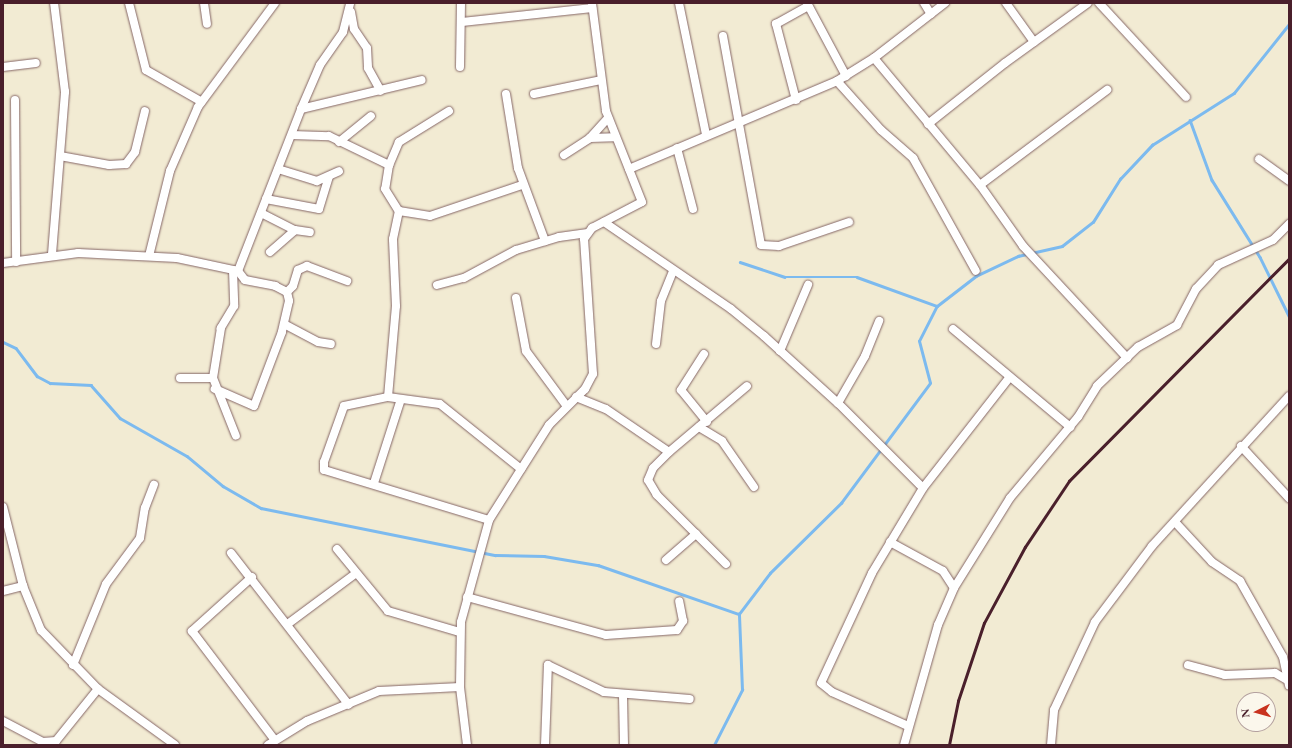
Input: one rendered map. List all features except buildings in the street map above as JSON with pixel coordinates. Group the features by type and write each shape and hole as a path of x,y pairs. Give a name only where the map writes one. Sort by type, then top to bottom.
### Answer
{"street":[{"path":"52,254 65,92 54,3"},
{"path":"129,3 146,70 202,102"},
{"path":"204,3 207,24"},
{"path":"149,256 170,172 202,102 275,3"},
{"path":"460,67 462,22 461,3"},
{"path":"679,3 706,134"},
{"path":"924,3 931,14"},
{"path":"629,169 706,134 796,100 838,81 874,58 945,3"},
{"path":"1006,3 1034,42"},
{"path":"928,124 1034,42 1088,3"},
{"path":"1099,3 1186,97"},
{"path":"796,100 776,24 807,4 846,76"},
{"path":"350,5 354,29 367,48 368,68 381,91"},
{"path":"236,436 215,389 213,378 221,328 234,306 235,270 261,214 301,109 320,65 343,32 350,5"},
{"path":"462,22 592,5 601,80 608,118 614,137 642,202 604,222 588,233 584,239 583,253 594,369 589,383 566,405 549,425 489,520 467,597 460,632 460,687 466,745"},
{"path":"723,36 728,79 739,121 761,245 779,246 849,222"},
{"path":"874,58 980,185 1024,246 1127,358"},
{"path":"3,67 36,63"},
{"path":"301,109 422,80"},
{"path":"534,94 601,80"},
{"path":"838,81 881,130 913,158 976,271"},
{"path":"980,185 1107,90"},
{"path":"506,94 522,185 545,241"},
{"path":"15,100 16,262"},
{"path":"60,156 109,165 126,164 134,152 145,111"},
{"path":"449,111 403,139 389,165 386,192 399,211 430,216 522,185"},
{"path":"339,142 371,116"},
{"path":"564,155 590,138 608,118"},
{"path":"292,135 324,135 389,165"},
{"path":"590,138 614,137"},
{"path":"677,148 693,208"},
{"path":"1259,159 1289,181"},
{"path":"278,168 317,181 339,170"},
{"path":"266,199 319,209 329,176"},
{"path":"388,397 396,306 393,239 399,211"},
{"path":"261,214 295,230 310,232"},
{"path":"604,222 673,271 731,309 838,403 869,436 923,488"},
{"path":"904,745 908,726 938,625 954,588 1010,498 1070,427 1093,391 1127,358 1177,325 1196,289 1218,265 1273,240 1289,224"},
{"path":"270,252 295,230"},
{"path":"437,285 464,278 509,253 545,241 588,233"},
{"path":"3,263 16,262 52,254 149,256 235,270 245,280 274,286 287,292"},
{"path":"287,292 293,286 298,270 307,266 347,281"},
{"path":"656,344 661,301 673,271"},
{"path":"780,351 808,285"},
{"path":"215,389 254,406 284,324 289,301 287,292"},
{"path":"516,298 526,351 544,380 566,405"},
{"path":"838,403 865,356 879,320"},
{"path":"284,324 318,342 331,344"},
{"path":"953,329 1009,378 1032,393 1070,427"},
{"path":"704,354 681,390 707,422"},
{"path":"180,378 213,378"},
{"path":"908,726 832,692 820,683 890,542 923,488 1009,378"},
{"path":"726,564 696,534 648,480 653,468 669,452 707,422 747,386"},
{"path":"1051,745 1054,710 1095,622 1175,522 1241,446 1289,396"},
{"path":"489,520 374,483 332,473 323,467 344,406 388,397 440,404 453,412 521,469"},
{"path":"576,397 606,409 669,452"},
{"path":"374,483 401,399"},
{"path":"699,427 722,441 754,487"},
{"path":"1241,446 1289,498"},
{"path":"73,665 106,584 140,538 145,508 154,485"},
{"path":"3,507 23,586 41,630 73,665 98,689 175,745"},
{"path":"1175,522 1212,562 1240,581 1274,638 1289,681 1289,685"},
{"path":"666,560 696,534"},
{"path":"890,542 943,571 954,588"},
{"path":"337,549 355,574 388,611 460,632"},
{"path":"231,553 252,576 289,623 349,705"},
{"path":"289,623 355,574"},
{"path":"252,576 192,631 274,739"},
{"path":"3,591 23,586"},
{"path":"467,597 606,636 678,630 683,621 679,601"},
{"path":"545,745 548,665 604,692 623,696 690,700"},
{"path":"1188,665 1225,675 1275,673 1289,681"},
{"path":"268,745 274,739 349,705 392,689 460,687"},
{"path":"3,721 43,742 56,743 98,689"},
{"path":"623,696 624,745"}],"waterway":[{"path":"714,745 742,690 739,614 770,573 841,503 930,383 919,341 937,306 976,276 1018,256 1062,246 1093,222 1120,179 1152,145 1234,93 1289,24"},
{"path":"1190,120 1212,180 1260,257 1289,316"},
{"path":"740,262 785,277 857,277 937,306"},
{"path":"3,342 16,348 37,376 50,383 91,385 120,418 187,456 223,486 261,508 495,555 544,556 598,565 739,614"}],"railway":[{"path":"949,745 958,701 984,623 1025,547 1069,481 1289,259"}]}
